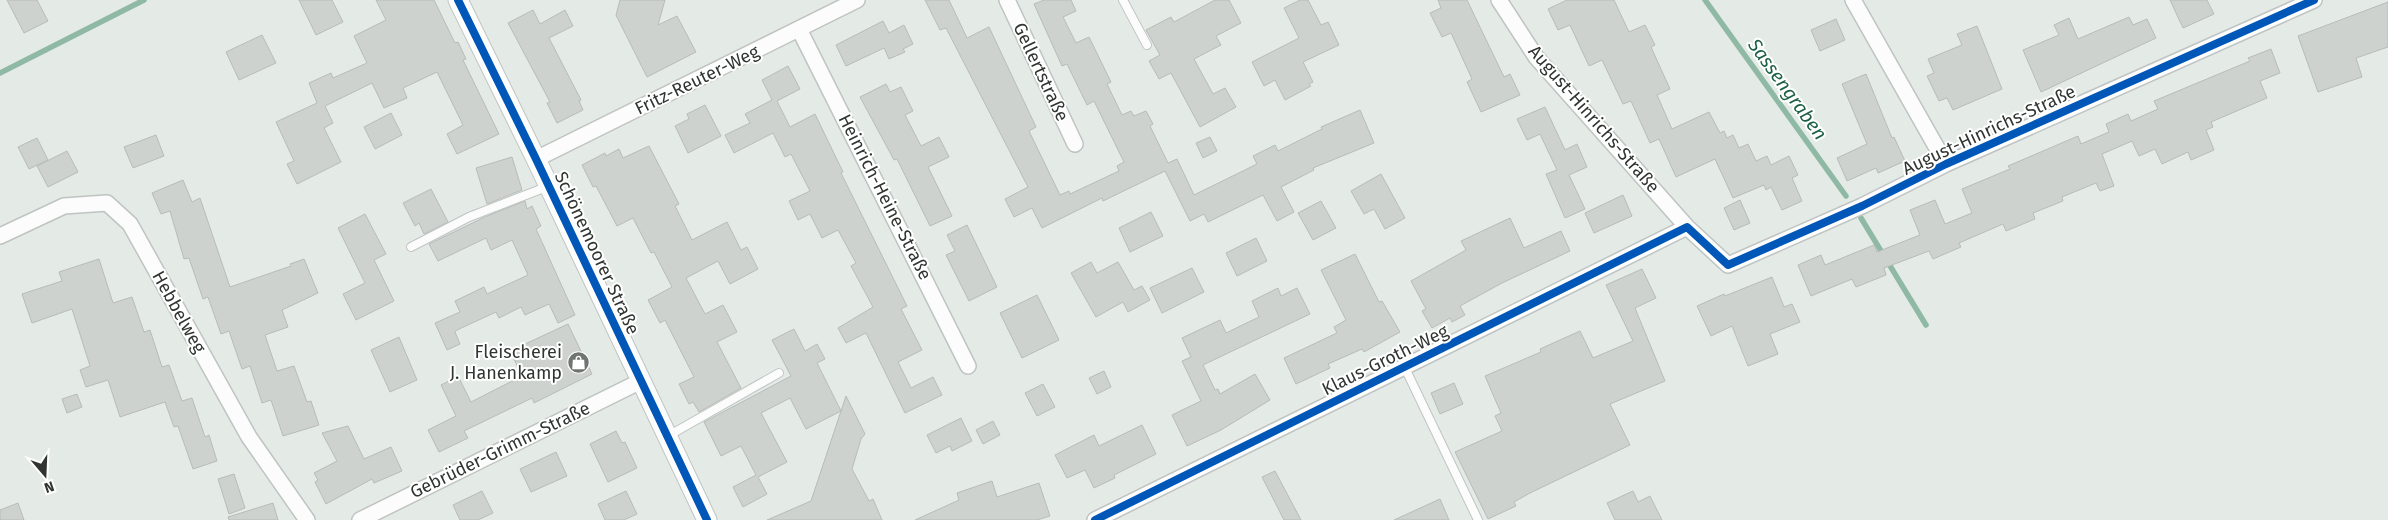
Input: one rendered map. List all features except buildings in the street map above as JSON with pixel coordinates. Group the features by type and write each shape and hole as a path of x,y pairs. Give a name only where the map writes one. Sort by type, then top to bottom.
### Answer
{"street":[{"name":"Schönemoorer Straße","path":"458,0 549,186 706,520"},
{"name":"Fritz-Reuter-Weg","path":"536,159 857,0"},
{"name":"Gellertstraße","path":"1007,0 1075,144"},
{"name":"August-Hinrichs-Straße","path":"1499,0 1536,57 1687,226 1728,265 1862,206 1946,164 2314,0"},
{"path":"1853,0 1946,164"},
{"name":"Heinrich-Heine-Straße","path":"799,29 968,366"},
{"name":"Hebbelweg","path":"0,236 64,206 107,203 130,224 249,438 308,520"},
{"name":"Klaus-Groth-Weg","path":"1096,520 1405,368 1687,226"},
{"name":"Gebrüder-Grimm-Straße","path":"360,520 640,381"}],"lane":[{"path":"1123,0 1147,45"},
{"path":"411,247 469,217 549,186"},
{"path":"1405,368 1478,520"},
{"path":"667,437 779,373"}],"waterway":[{"name":"Sassengraben","path":"0,73 144,0"},
{"name":"Sassengraben","path":"1705,0 1846,196"},
{"name":"Sassengraben","path":"1861,218 1926,325"}],"cycle path":[{"path":"458,0 536,159 707,520"},
{"path":"1095,520 1687,227 1728,265 1862,206 1946,164 2314,0"}],"place":[{"name":"Fleischerei J. Hanenkamp","path":"578,362"}]}
